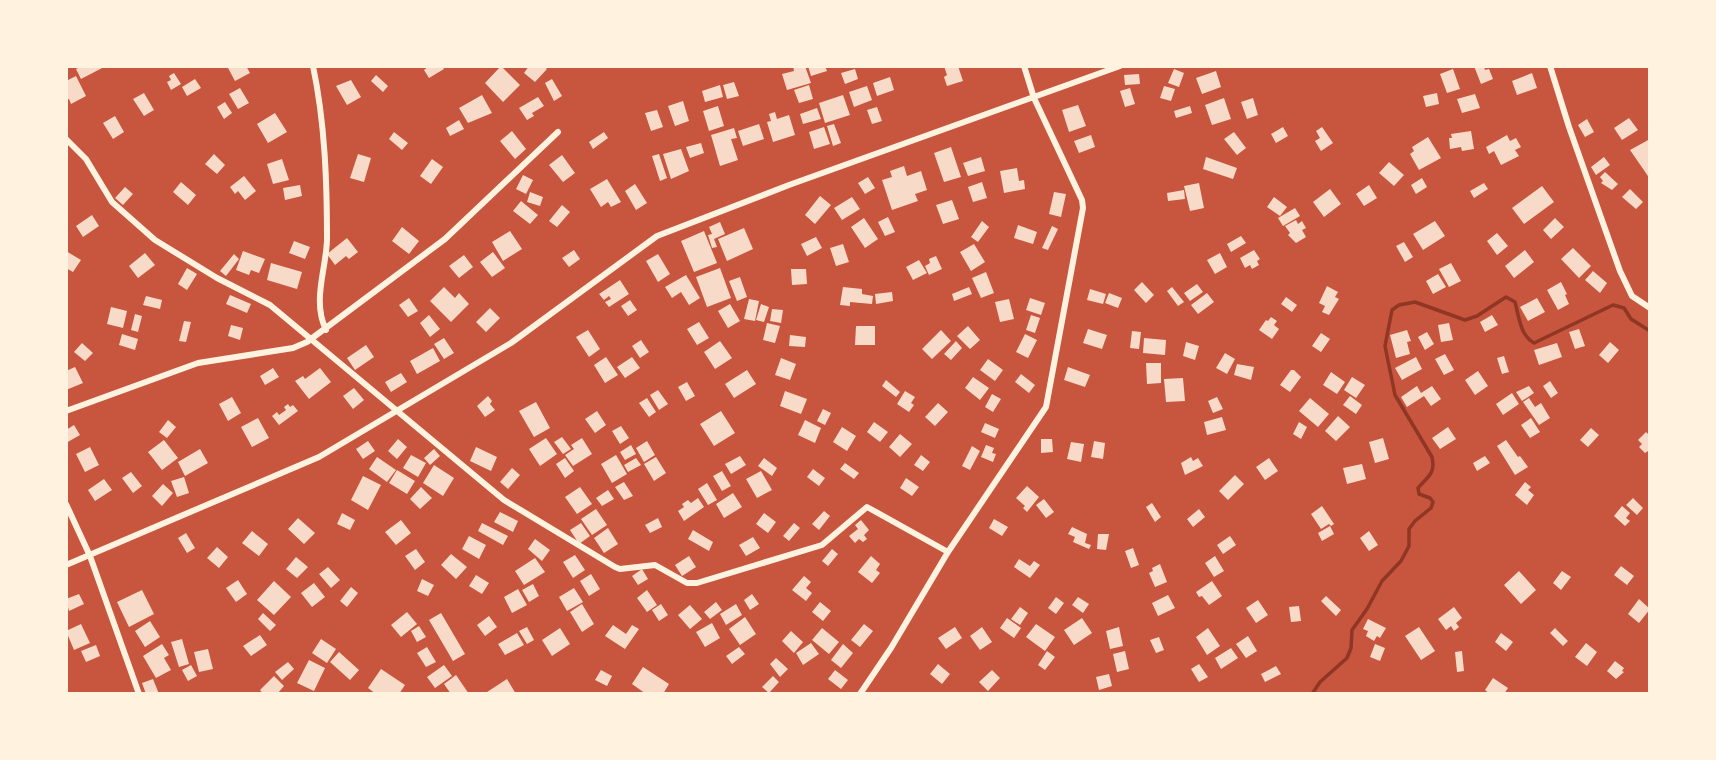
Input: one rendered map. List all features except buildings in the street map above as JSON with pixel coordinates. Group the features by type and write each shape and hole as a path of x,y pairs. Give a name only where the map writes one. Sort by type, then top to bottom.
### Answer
{"street":[{"path":"313,66 326,177 327,243 318,306 319,317 326,330"},
{"path":"860,694 891,648 948,552 1049,402 1083,208 1082,200 1034,98 1024,66"},
{"path":"66,565 319,457 511,343 657,236 789,185 1120,66"},
{"path":"1550,66 1620,271 1632,296 1650,308"},
{"path":"66,411 198,363 293,348 312,340 445,239 558,132"},
{"path":"66,139 86,159 112,202 155,240 217,278 270,305 504,500 620,569 655,565 687,583 697,583 822,545 867,507 948,552"},
{"path":"66,504 90,556 139,694"}],"waterway":[{"path":"1312,694 1320,682 1347,658 1351,648 1352,630 1382,581 1401,561 1409,546 1409,529 1431,508 1433,502 1419,494 1418,488 1432,471 1432,457 1395,395 1385,346 1392,310 1399,305 1415,302 1465,320 1477,316 1506,297 1515,302 1523,330 1534,343 1613,305 1624,308 1631,319 1650,331"}]}
